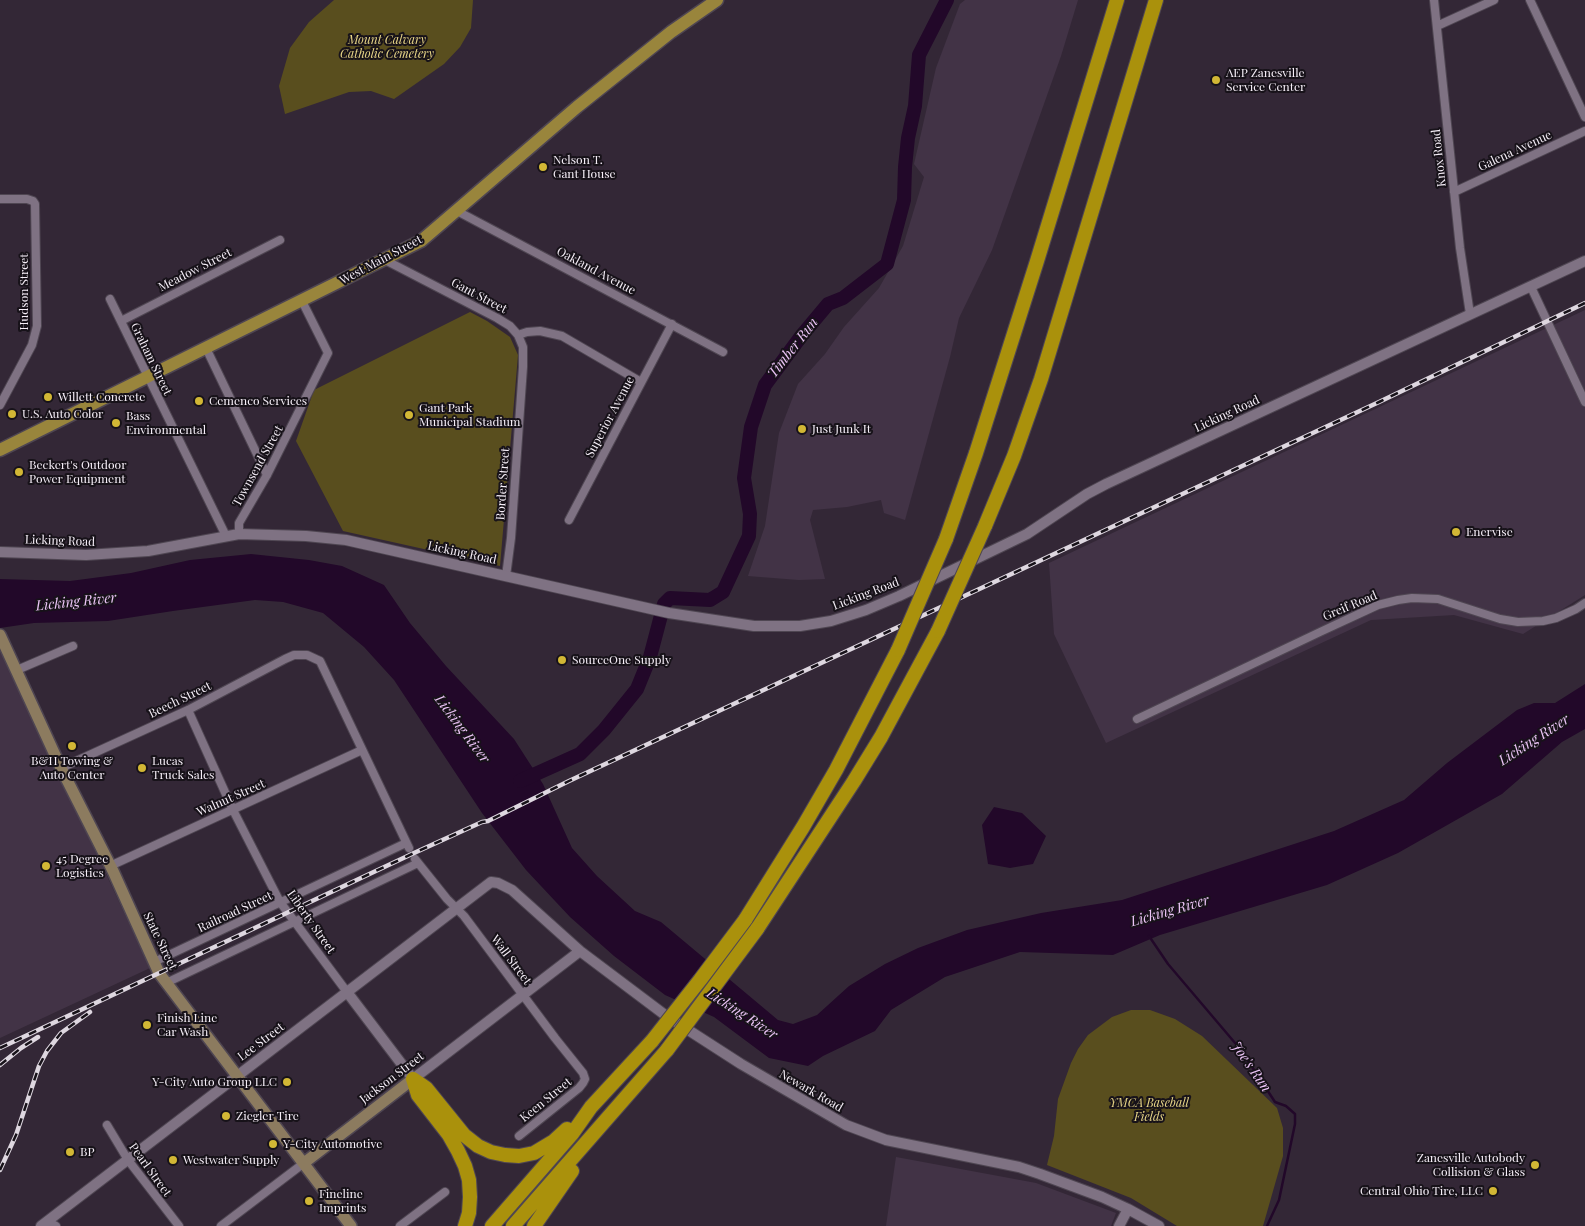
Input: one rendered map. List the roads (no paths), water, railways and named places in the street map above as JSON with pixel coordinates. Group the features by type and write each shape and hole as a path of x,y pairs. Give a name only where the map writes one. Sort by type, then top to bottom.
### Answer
{"highway":[{"path":"413,1079 426,1088 464,1135 478,1146 491,1152 505,1155 520,1156 534,1152 554,1141 591,1107 652,1041 745,920 836,770 898,650 946,539 1035,270 1117,0"},
{"path":"513,1226 667,1050 757,929 806,857 872,752 938,631 1014,456 1041,379 1156,0"},
{"path":"413,1079 418,1095 449,1135 465,1166 469,1180 470,1197 469,1213 465,1226"},
{"path":"492,1226 572,1134 591,1107"},
{"path":"534,1226 594,1142 610,1116"}],"main road":[{"name":"West Main Street","path":"0,450 421,241 592,96 671,32 717,0"},
{"name":"State Street","path":"0,635 61,768 110,866 154,962 166,983 351,1226"},
{"name":"Jackson Street","path":"304,1163 413,1079"}],"street":[{"name":"Knox Road","path":"1434,0 1454,192 1470,314"},
{"path":"1437,26 1494,0"},
{"path":"1530,0 1585,117"},
{"name":"Galena Avenue","path":"1454,192 1585,131"},
{"name":"Hudson Street","path":"0,200 27,199 35,204 36,333 32,345 0,405"},
{"name":"Oakland Avenue","path":"457,211 723,352"},
{"name":"Meadow Street","path":"120,321 280,240"},
{"name":"Gant Street","path":"385,260 497,318 510,326 518,335"},
{"name":"Licking Road","path":"0,552 86,555 148,551 238,534 306,536 346,540 649,608 754,626 800,626 831,621 866,610 1002,547 1106,484 1585,261"},
{"path":"1531,287 1585,402"},
{"name":"Graham Street","path":"110,299 226,536"},
{"name":"Townsend Street","path":"238,534 239,522 267,475 328,354 302,301"},
{"name":"Superior Avenue","path":"569,520 672,324"},
{"path":"518,335 540,331 562,336 641,382"},
{"name":"Border Street","path":"506,576 511,538 523,367 523,347 518,335"},
{"path":"206,348 267,475"},
{"name":"Greif Road","path":"1137,719 1378,605 1412,598 1438,599 1500,619 1518,622 1543,621 1556,618 1585,603"},
{"path":"17,670 73,646"},
{"name":"Beech Street","path":"61,768 188,710 294,655 307,655 320,661 362,750"},
{"name":"Liberty Street","path":"188,710 233,810 280,902 413,1079"},
{"name":"Walnut Street","path":"110,866 362,750"},
{"name":"Railroad Street","path":"154,962 280,902 408,846 362,750"},
{"name":"Wall Street","path":"294,923 416,861 464,916 583,1073 584,1079"},
{"name":"Lee Street","path":"48,1224 236,1076 456,908 491,882 498,882"},
{"name":"Newark Road","path":"498,882 512,890 580,951 665,1015 708,1044 846,1125 902,1144 1019,1167 1086,1191 1128,1209 1159,1226"},
{"path":"166,983 294,923"},
{"name":"Jackson Street","path":"413,1079 580,951"},
{"name":"Keen Street","path":"519,1136 579,1088 584,1079"},
{"name":"Pearl Street","path":"107,1125 128,1160 178,1226"},
{"name":"Jackson Street","path":"221,1226 304,1163"},
{"path":"400,1226 445,1192"},
{"path":"1119,1226 1128,1209"}],"water":[{"name":"Licking River","path":"251,554 309,560 342,566 384,585 410,623 446,666 514,739 543,784 572,848 597,876 635,911 661,922 778,1020 793,1024 817,1015 849,986 885,964 918,948 967,930 1041,913 1122,900 1334,831 1404,800 1447,763 1517,710 1534,703 1555,703 1585,684 1585,729 1562,742 1502,794 1398,853 1327,885 1160,935 1113,955 1020,952 945,977 891,1010 875,1031 823,1056 808,1066 769,1058 714,1017 665,995 614,956 570,917 526,870 482,813 394,680 364,647 323,613 283,602 255,600 108,621 34,623 0,628 0,579 70,581 131,573 190,560"},
{"path":"994,807 1022,813 1046,836 1033,864 1010,868 988,864 982,825"}],"waterway":[{"name":"Timber Run","path":"520,781 580,754 604,730 637,689 650,657 664,604 670,598 710,600 723,592 749,536 750,514 744,478 751,427 765,385 828,304 843,298 887,264 904,200 905,167 908,138 915,106 919,55 947,0"},
{"name":"Joe's Run","path":"1149,936 1168,964 1241,1050 1275,1102 1286,1106 1295,1114 1295,1124 1279,1200 1267,1226"}],"railway":[{"path":"0,1048 414,853 488,821 569,781 1379,402 1585,303"},
{"path":"0,1170 16,1135 39,1066 47,1051 61,1033 90,1012"},
{"path":"0,1065 38,1037"}],"place":[{"name":"AEP Zanesville Service Center","path":"1216,80"},
{"name":"Nelson T. Gant House","path":"543,167"},
{"name":"Willett Concrete","path":"48,397"},
{"name":"Cemenco Services","path":"199,401"},
{"name":"U.S. Auto Color","path":"12,414"},
{"name":"Gant Park Municipal Stadium","path":"409,415"},
{"name":"Bass Environmental","path":"116,423"},
{"name":"Just Junk It","path":"802,429"},
{"name":"Beckert's Outdoor Power Equipment","path":"19,472"},
{"name":"Enervise","path":"1456,532"},
{"name":"SourceOne Supply","path":"562,660"},
{"name":"B&H Towing & Auto Center","path":"72,746"},
{"name":"Lucas Truck Sales","path":"142,768"},
{"name":"45 Degree Logistics","path":"46,866"},
{"name":"Finish Line Car Wash","path":"147,1025"},
{"name":"Y-City Auto Group LLC","path":"287,1082"},
{"name":"Ziegler Tire","path":"226,1116"},
{"name":"Y-City Automotive","path":"273,1144"},
{"name":"BP","path":"70,1152"},
{"name":"Westwater Supply","path":"173,1160"},
{"name":"Zanesville Autobody Collision & Glass","path":"1535,1165"},
{"name":"Central Ohio Tire, LLC","path":"1493,1191"},
{"name":"Fineline Imprints","path":"309,1201"}],"park label":[{"name":"Mount Calvary Catholic Cemetery","path":"387,47"},
{"name":"YMCA Baseball Fields","path":"1149,1110"}]}
